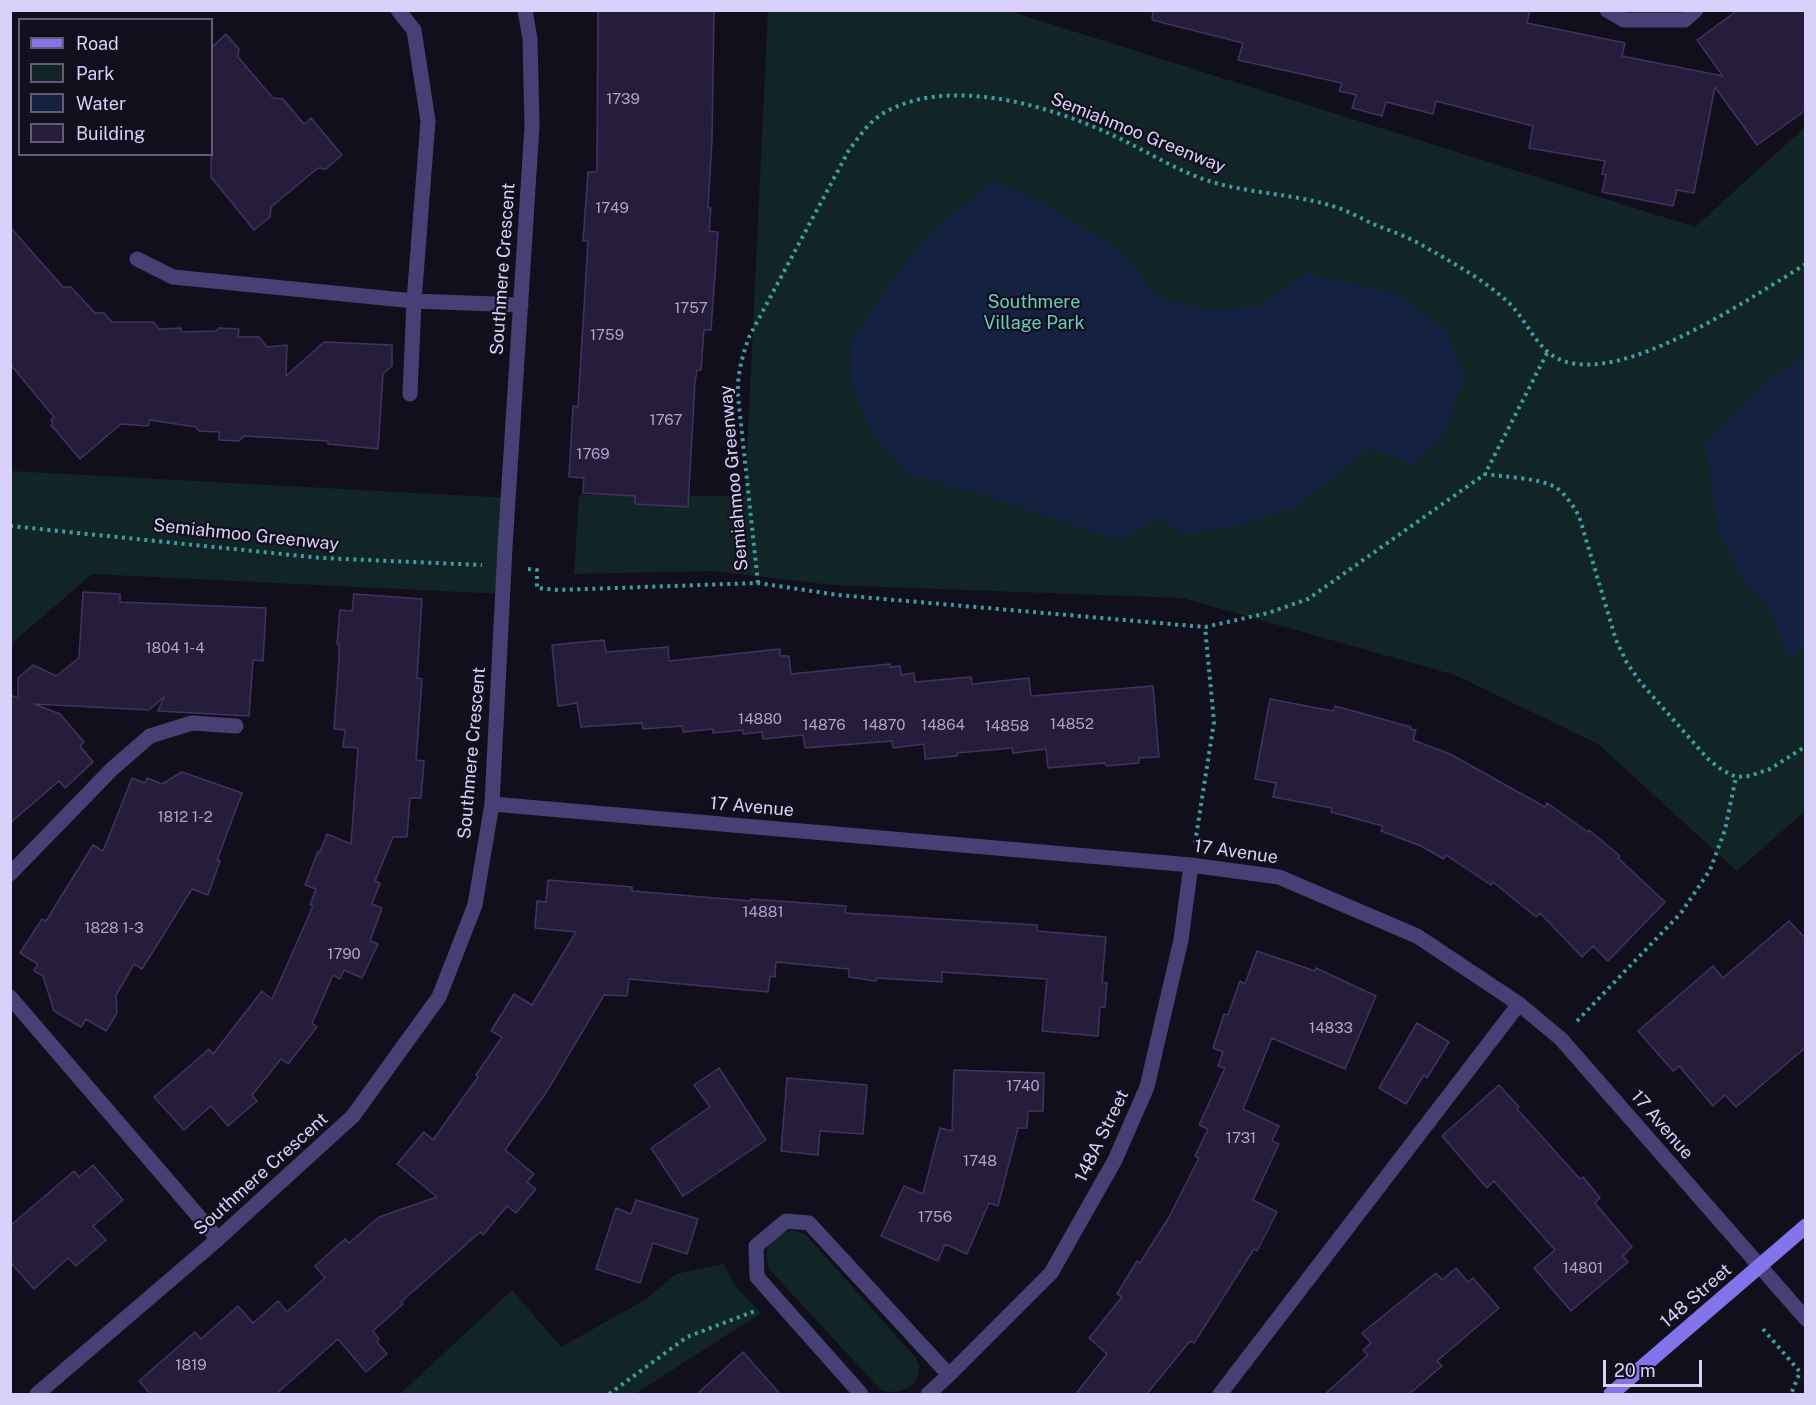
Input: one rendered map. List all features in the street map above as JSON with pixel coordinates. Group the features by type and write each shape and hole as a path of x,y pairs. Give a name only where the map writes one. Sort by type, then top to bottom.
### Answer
{"main road":[{"name":"148 Street","path":"1611,1395 1806,1226"}],"street":[{"path":"398,10 414,30 428,121 414,301 410,394"},
{"name":"Southmere Crescent","path":"37,1395 218,1239 353,1116 439,997 475,905 492,804 504,567 532,126 530,39 525,10"},
{"path":"1607,10 1624,20 1685,20 1696,10"},
{"path":"137,259 173,277 414,301 520,306"},
{"path":"10,874 112,769 150,736 192,723 236,726"},
{"name":"17 Avenue","path":"492,804 1191,865 1279,877 1417,936 1519,1005 1561,1039 1806,1319"},
{"name":"148A Street","path":"928,1395 1051,1273 1116,1160 1147,1087 1181,940 1191,865"},
{"path":"10,997 218,1239"},
{"path":"1220,1395 1519,1005"},
{"path":"861,1395 756,1277 756,1246 786,1221 809,1223 949,1376"}],"path":[{"name":"Semiahmoo Greenway","path":"537,570 537,588 558,590 758,583 738,396 743,352 849,150 864,130 881,115 901,105 924,98 979,97 1045,108 1109,133 1185,171 1214,182 1330,205 1424,246 1483,282 1509,303 1547,353"},
{"path":"758,583 838,595 1205,627 1268,612 1308,599 1485,474 1547,353 1565,362 1579,365 1618,360 1656,348 1703,326 1806,264"},
{"path":"1485,474 1555,487 1568,499 1579,516 1616,640 1627,663 1641,683 1708,759 1722,770 1737,777 1750,776 1770,769 1806,746"},
{"name":"Semiahmoo Greenway","path":"10,526 321,558 480,565"},
{"path":"1191,865 1214,722 1205,627"},
{"path":"1561,1039 1681,913 1710,870 1725,830 1737,777"},
{"path":"609,1395 687,1337 778,1303"},
{"path":"1763,1329 1800,1372 1791,1395"}],"green space":[{"name":"Southmere Village Park","path":"768,11 1009,11 1695,227 1805,127 1805,811 1737,871 1598,744 1455,675 1183,598 832,585 712,571 574,574 579,495 745,496"},
{"path":"10,471 508,498 503,594 92,574 11,644"},
{"path":"796,1230 807,1236 916,1358 919,1374 911,1386 897,1391 881,1390 769,1269 767,1252 770,1241 787,1231"},
{"path":"724,1264 734,1285 761,1313 635,1394 400,1394 512,1290 561,1347 645,1300 676,1274"}],"water":[{"path":"994,181 1051,207 1120,250 1158,297 1208,310 1256,307 1307,273 1398,295 1446,330 1464,377 1442,438 1413,464 1369,448 1297,507 1235,526 1184,534 1160,518 1118,540 981,494 907,474 871,431 852,386 851,343 888,285 931,232"},
{"path":"1805,354 1805,645 1790,659 1768,607 1745,583 1718,531 1705,444 1752,395"}],"building":[{"path":"598,10 714,10 712,139 708,208 711,208 709,231 718,232 711,330 704,330 701,370 697,370 695,382 688,507 635,504 635,496 583,493 584,478 569,477 573,406 578,407 588,241 583,241 588,172 597,172"},
{"path":"1153,10 1530,10 1527,23 1625,43 1622,56 1723,76 1697,40 1738,10 1806,10 1806,110 1757,145 1715,87 1694,193 1677,190 1673,206 1602,192 1606,175 1602,174 1605,161 1529,148 1533,126 1436,101 1433,114 1386,102 1382,116 1352,108 1356,95 1339,91 1342,83 1238,60 1243,43 1152,20"},
{"path":"226,34 239,49 238,57 273,98 283,99 304,124 311,118 342,155 326,169 318,168 271,207 270,217 254,230 211,177 213,46"},
{"path":"10,227 63,287 71,287 95,313 104,313 112,322 153,322 159,329 181,328 181,332 216,331 219,328 239,329 238,337 259,337 267,347 287,345 286,376 324,342 392,345 392,366 383,374 378,449 328,444 328,441 244,436 239,441 219,440 219,432 199,431 196,427 150,420 148,426 121,424 80,459 51,425 54,417 10,364"},
{"path":"83,592 120,594 120,602 266,608 263,661 253,660 249,716 158,711 164,697 149,710 34,704 60,714 84,742 80,746 93,762 65,788 59,781 10,823 10,695 18,698 18,678 33,665 56,676 79,658"},
{"path":"354,594 422,599 417,678 422,679 416,760 424,761 421,798 410,798 407,837 393,837 375,881 380,883 372,904 382,908 370,941 378,944 362,978 344,970 340,979 333,975 312,1023 317,1027 288,1064 281,1059 252,1095 257,1101 228,1126 211,1106 184,1130 154,1097 209,1049 213,1054 262,991 272,999 313,906 310,905 316,889 305,885 318,851 320,852 327,834 351,844 358,748 343,747 345,730 334,729 340,610 352,611"},
{"path":"604,640 606,652 668,647 669,661 780,649 780,656 789,656 791,674 890,664 890,667 900,666 901,675 914,673 915,682 971,677 972,684 1029,678 1031,696 1153,686 1159,757 1139,758 1139,763 1106,766 1105,763 1048,768 1046,749 1013,753 1012,748 957,753 957,756 925,759 924,744 893,748 892,741 805,748 803,735 763,739 762,732 743,734 743,730 713,733 713,729 683,732 682,726 643,729 642,723 581,727 577,703 558,706 552,645"},
{"path":"1270,699 1333,711 1335,706 1411,727 1410,729 1416,730 1413,740 1450,754 1545,807 1547,803 1588,832 1589,830 1620,856 1618,858 1665,902 1608,961 1593,946 1582,957 1540,913 1536,917 1493,882 1491,885 1446,855 1444,859 1421,846 1381,831 1383,826 1331,812 1332,808 1273,797 1276,783 1255,779"},
{"path":"182,772 242,793 217,860 220,861 208,895 192,889 142,969 134,964 116,995 117,1013 106,1031 86,1019 81,1027 54,1011 43,976 34,971 38,964 20,953 42,919 46,921 93,845 103,851 132,778 145,783 147,778 162,784"},
{"path":"548,880 632,887 632,891 846,906 845,913 1037,925 1037,931 1106,937 1102,982 1107,983 1105,1007 1100,1007 1098,1036 1042,1031 1047,979 942,972 942,982 877,978 876,981 849,977 849,969 776,962 775,977 770,976 768,992 629,979 627,996 604,995 547,1091 505,1150 534,1174 527,1182 536,1189 516,1213 507,1206 483,1235 480,1232 401,1302 403,1304 373,1331 379,1339 377,1342 387,1354 366,1372 338,1339 275,1395 151,1395 139,1381 195,1332 201,1339 238,1306 253,1323 278,1301 287,1312 325,1278 315,1266 345,1239 349,1243 379,1217 437,1197 397,1164 424,1132 433,1140 478,1077 476,1075 502,1037 491,1031 514,994 532,1005 576,932 535,928 537,901 546,902"},
{"path":"1789,921 1806,939 1806,1047 1736,1107 1725,1095 1713,1106 1679,1066 1673,1071 1638,1031 1713,966 1723,978"},
{"path":"1257,951 1315,971 1316,968 1376,996 1345,1069 1272,1038 1243,1109 1279,1126 1272,1141 1279,1144 1253,1200 1277,1212 1257,1251 1254,1249 1194,1343 1190,1341 1146,1395 1075,1395 1107,1354 1089,1338 1122,1297 1117,1294 1137,1261 1140,1263 1168,1219 1199,1158 1195,1156 1208,1129 1199,1125 1225,1068 1218,1066 1223,1052 1213,1048 1224,1014 1228,1015 1240,981 1245,984"},
{"path":"1417,1023 1449,1042 1427,1078 1424,1075 1406,1104 1379,1088"},
{"path":"719,1068 766,1140 683,1196 651,1148 710,1107 694,1085"},
{"path":"954,1070 1044,1073 1043,1111 1028,1111 1027,1128 1018,1128 998,1206 989,1203 967,1254 945,1244 938,1261 881,1236 904,1186 923,1194 940,1128 952,1131"},
{"path":"787,1078 867,1085 863,1134 820,1131 818,1155 781,1151"},
{"path":"1499,1085 1519,1107 1517,1109 1580,1179 1583,1177 1600,1198 1595,1203 1632,1247 1623,1256 1628,1262 1571,1311 1534,1268 1555,1250 1494,1181 1487,1188 1442,1136"},
{"path":"93,1165 123,1200 93,1226 106,1240 76,1266 68,1258 34,1289 10,1262 10,1226 74,1171 79,1177"},
{"path":"636,1200 698,1219 687,1254 653,1243 640,1283 596,1269 616,1208 631,1214"},
{"path":"1456,1268 1468,1282 1473,1278 1499,1308 1437,1361 1442,1366 1408,1395 1324,1395 1368,1355 1363,1350 1371,1343 1362,1333 1436,1273 1442,1280"},
{"path":"743,1352 781,1395 696,1395"}]}
